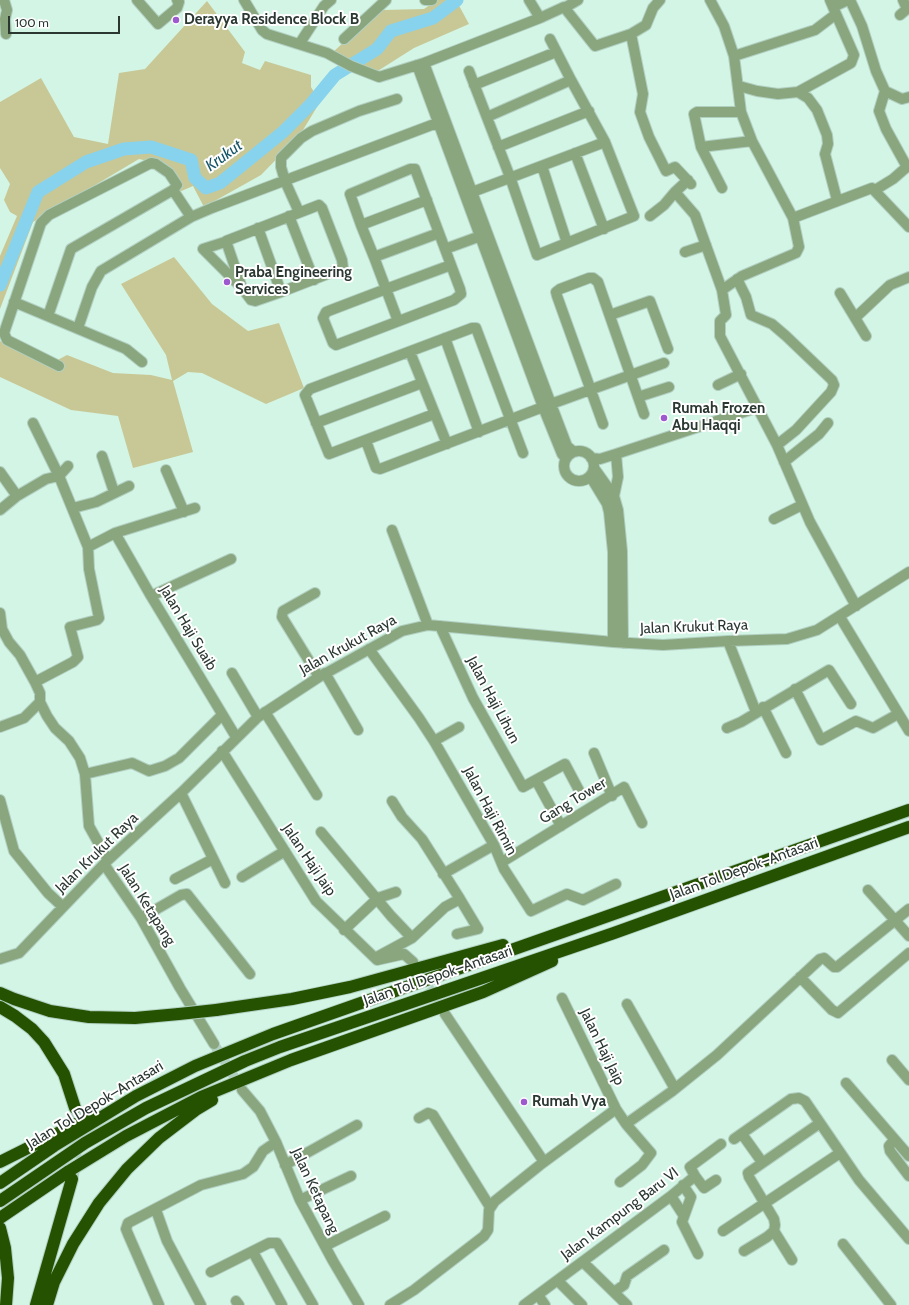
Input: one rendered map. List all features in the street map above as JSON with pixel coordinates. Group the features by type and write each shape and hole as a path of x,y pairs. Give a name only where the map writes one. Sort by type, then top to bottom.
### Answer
{"highway":[{"name":"Jalan Tol Depok–Antasari","path":"0,1183 54,1146 136,1096 195,1066 273,1034 909,810"},
{"name":"Jalan Tol Depok–Antasari","path":"0,1201 85,1143 146,1108 245,1061 280,1047 614,933 909,827"},
{"path":"0,993 14,1000 50,1011 89,1017 135,1018 216,1010 292,1000 350,987 598,920"},
{"path":"0,1218 68,1171 126,1136 201,1097 262,1071 483,992 614,933"},
{"path":"0,1007 26,1025 44,1042 64,1074 75,1108"},
{"path":"46,1305 54,1282 73,1244 99,1203 127,1169 159,1138 197,1109 262,1071"},
{"path":"0,1162 72,1124 136,1096"},
{"path":"36,1305 72,1179"},
{"path":"0,1228 5,1248 8,1278 6,1305"}],"street":[{"path":"4,0 7,10 5,19 6,34"},
{"path":"137,0 158,24 177,8 179,2 177,0"},
{"path":"300,43 324,6 331,0"},
{"path":"344,39 386,0"},
{"path":"425,0 432,0"},
{"path":"529,0 540,18"},
{"path":"247,2 262,30 268,34 300,43 379,77 420,64 540,18 578,0"},
{"path":"566,7 595,46 632,34 646,25 653,8 660,0"},
{"path":"710,0 724,26 734,56 739,86 741,112 752,141 793,218 798,250 737,279 722,290"},
{"path":"734,56 815,30 833,7 849,0 862,26 876,71 885,91 902,99 909,97"},
{"path":"900,15 907,10 903,0"},
{"path":"739,86 757,91 778,94 798,92 839,71 854,60 854,55 833,7"},
{"path":"632,34 643,94 640,112 649,137 666,171 675,167 689,182 675,192 664,206 650,216"},
{"path":"469,72 510,177 537,255 604,229 634,216 605,142 550,39"},
{"path":"474,85 556,52"},
{"path":"420,64 520,329 547,405 562,454 566,459"},
{"path":"487,117 571,80"},
{"path":"875,190 908,166 886,129 879,111 885,91"},
{"path":"798,92 808,98 817,110 827,135 828,144 825,154 837,200"},
{"path":"314,280 281,167 282,158 301,138 323,125 396,99"},
{"path":"498,146 589,111"},
{"path":"722,188 702,147 695,112 741,112"},
{"path":"78,328 92,287 101,271 191,217 441,122"},
{"path":"702,147 752,141"},
{"path":"468,193 605,142"},
{"path":"575,153 604,229"},
{"path":"48,316 71,249 174,190 177,185 169,173 156,164 151,163 49,215 41,223 4,333 5,338 59,366"},
{"path":"542,166 567,243"},
{"path":"398,321 386,289 374,257 361,225 350,194 410,169 415,169 462,293 459,298 398,321 336,344 333,343 323,318 324,314 331,310 386,289 451,265"},
{"path":"793,218 812,212 837,200 872,188 909,226"},
{"path":"174,190 191,217"},
{"path":"675,192 695,215 722,290 726,315 720,321 720,336 759,407 777,445 802,506 856,606"},
{"path":"361,225 427,200"},
{"path":"319,205 322,208 343,264 341,270 253,301 203,249 225,242 258,228 319,205"},
{"path":"258,228 281,292"},
{"path":"374,257 439,233"},
{"path":"445,249 484,235"},
{"path":"225,242 242,288"},
{"path":"685,252 706,244"},
{"path":"855,318 890,285 909,277"},
{"path":"603,424 556,292 560,289 593,278 598,282 644,414"},
{"path":"737,279 746,297 751,315 772,324 832,380 834,385 831,392 801,425 777,445"},
{"path":"840,293 866,336"},
{"path":"610,315 650,300 668,349"},
{"path":"14,302 126,349 142,362"},
{"path":"434,414 329,454 305,398 307,390 472,328 476,328 523,453"},
{"path":"445,338 479,432"},
{"path":"410,352 447,444"},
{"path":"366,441 376,468 380,469 547,405 664,363"},
{"path":"718,385 741,374"},
{"path":"316,423 422,383"},
{"path":"638,397 669,387"},
{"path":"547,405 567,446 574,452 586,453 613,500"},
{"path":"574,452 566,459 564,467 570,478 578,481 594,465 616,454 759,407"},
{"path":"34,423 73,508 88,547 89,569 100,618 98,620 70,627 78,656 73,662 34,682"},
{"path":"784,462 820,434 828,423"},
{"path":"616,454 618,477 613,500 613,552 618,643"},
{"path":"102,456 114,492"},
{"path":"0,510 17,496 46,479 59,476 68,466"},
{"path":"166,470 184,512"},
{"path":"0,472 17,496"},
{"path":"73,508 96,502 129,486"},
{"path":"774,519 802,506"},
{"path":"88,547 115,533 195,508"},
{"path":"392,530 428,625"},
{"name":"Jalan Haji Suaib","path":"115,533 236,737"},
{"path":"151,596 231,559"},
{"name":"Jalan Krukut Raya","path":"0,959 19,953 58,902 181,793 259,713 322,675 402,631 428,625 618,643 664,645 787,639 817,630 840,617 909,572"},
{"path":"315,593 283,611 282,617 358,730"},
{"name":"Jalan Ketapang","path":"0,613 2,629 8,642 20,655 40,693 40,702 55,728 69,741 76,753 85,774 88,819 106,860 214,1044"},
{"path":"840,617 898,714 908,727"},
{"name":"Jalan Haji Lihun","path":"440,626 473,698 523,787 536,780"},
{"path":"728,641 760,709 786,753"},
{"name":"Jalan Haji Rimin","path":"369,649 434,741 494,845 504,869 531,911 567,894 583,900 616,884"},
{"path":"727,728 827,671 831,671 851,704"},
{"path":"232,673 245,696 318,795"},
{"path":"795,689 822,740 856,721 873,728 898,714"},
{"path":"0,727 24,718 40,702"},
{"path":"85,774 132,763 149,771 165,766 179,758 224,718"},
{"path":"434,741 459,726"},
{"name":"Jalan Haji Jaip","path":"222,751 316,901 374,958"},
{"path":"594,754 612,796"},
{"path":"561,826 536,780 565,764 582,796"},
{"name":"Gang Tower","path":"502,862 612,796 624,787 642,824"},
{"path":"181,793 225,883"},
{"path":"0,800 14,851 58,902"},
{"path":"392,802 402,817 422,839 478,929 457,934"},
{"path":"321,832 378,898 390,916 412,938"},
{"path":"443,874 494,845"},
{"path":"242,876 285,851"},
{"path":"175,879 213,859"},
{"path":"868,890 909,936"},
{"path":"344,930 378,898 396,892"},
{"path":"141,918 181,895 188,894 250,974"},
{"path":"374,958 412,938 445,907 460,899"},
{"path":"626,1124 675,1089 717,1055 821,958 824,958 834,967 839,966 909,909"},
{"path":"800,977 832,1010 838,1013 909,953"},
{"path":"374,958 380,961 404,954 413,962"},
{"name":"Jalan Haji Jaip","path":"562,998 616,1109 626,1124 651,1154 642,1165 620,1182"},
{"path":"627,1004 675,1089"},
{"path":"445,1014 544,1162"},
{"path":"892,1060 909,1080"},
{"path":"846,1083 909,1156"},
{"name":"Jalan Ketapang","path":"242,1090 260,1111 276,1142 300,1200 360,1305"},
{"path":"762,1162 738,1136 791,1099 795,1098 805,1101 869,1193 909,1239"},
{"path":"490,1207 544,1162 616,1109"},
{"path":"390,1305 414,1290 484,1236 488,1230 490,1207 433,1115 428,1113 419,1118"},
{"path":"792,1260 774,1231 774,1219 749,1177 751,1170 820,1123"},
{"path":"285,1165 357,1125"},
{"path":"894,1140 890,1146 890,1151 909,1176"},
{"path":"159,1305 126,1229 131,1221 156,1210 201,1185 243,1174 253,1167 263,1151 276,1142"},
{"name":"Jalan Kampung Baru VI","path":"524,1305 671,1196 695,1176 690,1167 721,1144"},
{"path":"723,1231 840,1153"},
{"path":"300,1200 352,1176"},
{"path":"695,1176 704,1188"},
{"path":"698,1254 682,1226 684,1216 691,1197 716,1180"},
{"path":"683,1186 691,1197"},
{"path":"671,1196 684,1216"},
{"path":"156,1210 167,1241 200,1305"},
{"path":"325,1246 385,1216"},
{"path":"744,1251 758,1244 774,1231"},
{"path":"211,1272 269,1243 277,1242 313,1305"},
{"path":"843,1244 891,1305"},
{"path":"614,1292 624,1284 628,1276 664,1250"},
{"path":"253,1252 282,1305"},
{"path":"583,1262 627,1305"},
{"path":"558,1280 582,1305"},
{"path":"538,1295 546,1305"}],"green space":[{"path":"437,0 456,0 469,24 414,48 373,74 332,53 370,18 383,10 424,9"},
{"path":"207,1 245,52 242,63 260,70 265,61 311,75 311,87 320,102 300,135 261,175 204,207 193,186 179,192 157,163 139,159 33,222 0,309 0,256 17,216 10,212 4,200 10,184 0,168 0,102 41,78 74,137 108,144 119,73 145,69"},
{"path":"174,257 212,304 248,331 279,323 304,388 266,404 202,373 188,372 173,381 193,452 133,468 118,416 71,410 0,377 0,341 50,364 67,355 113,373 151,375 172,380 166,355 121,284"}],"waterway":[{"name":"Krukut","path":"0,285 38,192 86,162 124,149 151,147 191,160 195,178 206,188 220,183 283,132 311,104 335,75 377,49 391,31 433,18 457,0"}],"tunnel":[{"path":"413,962 444,1013"},
{"path":"214,1044 241,1088"},
{"path":"73,1176 77,1138 75,1108"}],"place":[{"name":"Derayya Residence Block B","path":"176,20"},
{"name":"Praba Engineering Services","path":"227,282"},
{"name":"Rumah Frozen Abu Haqqi","path":"664,418"},
{"name":"Rumah Vya","path":"524,1102"}]}
